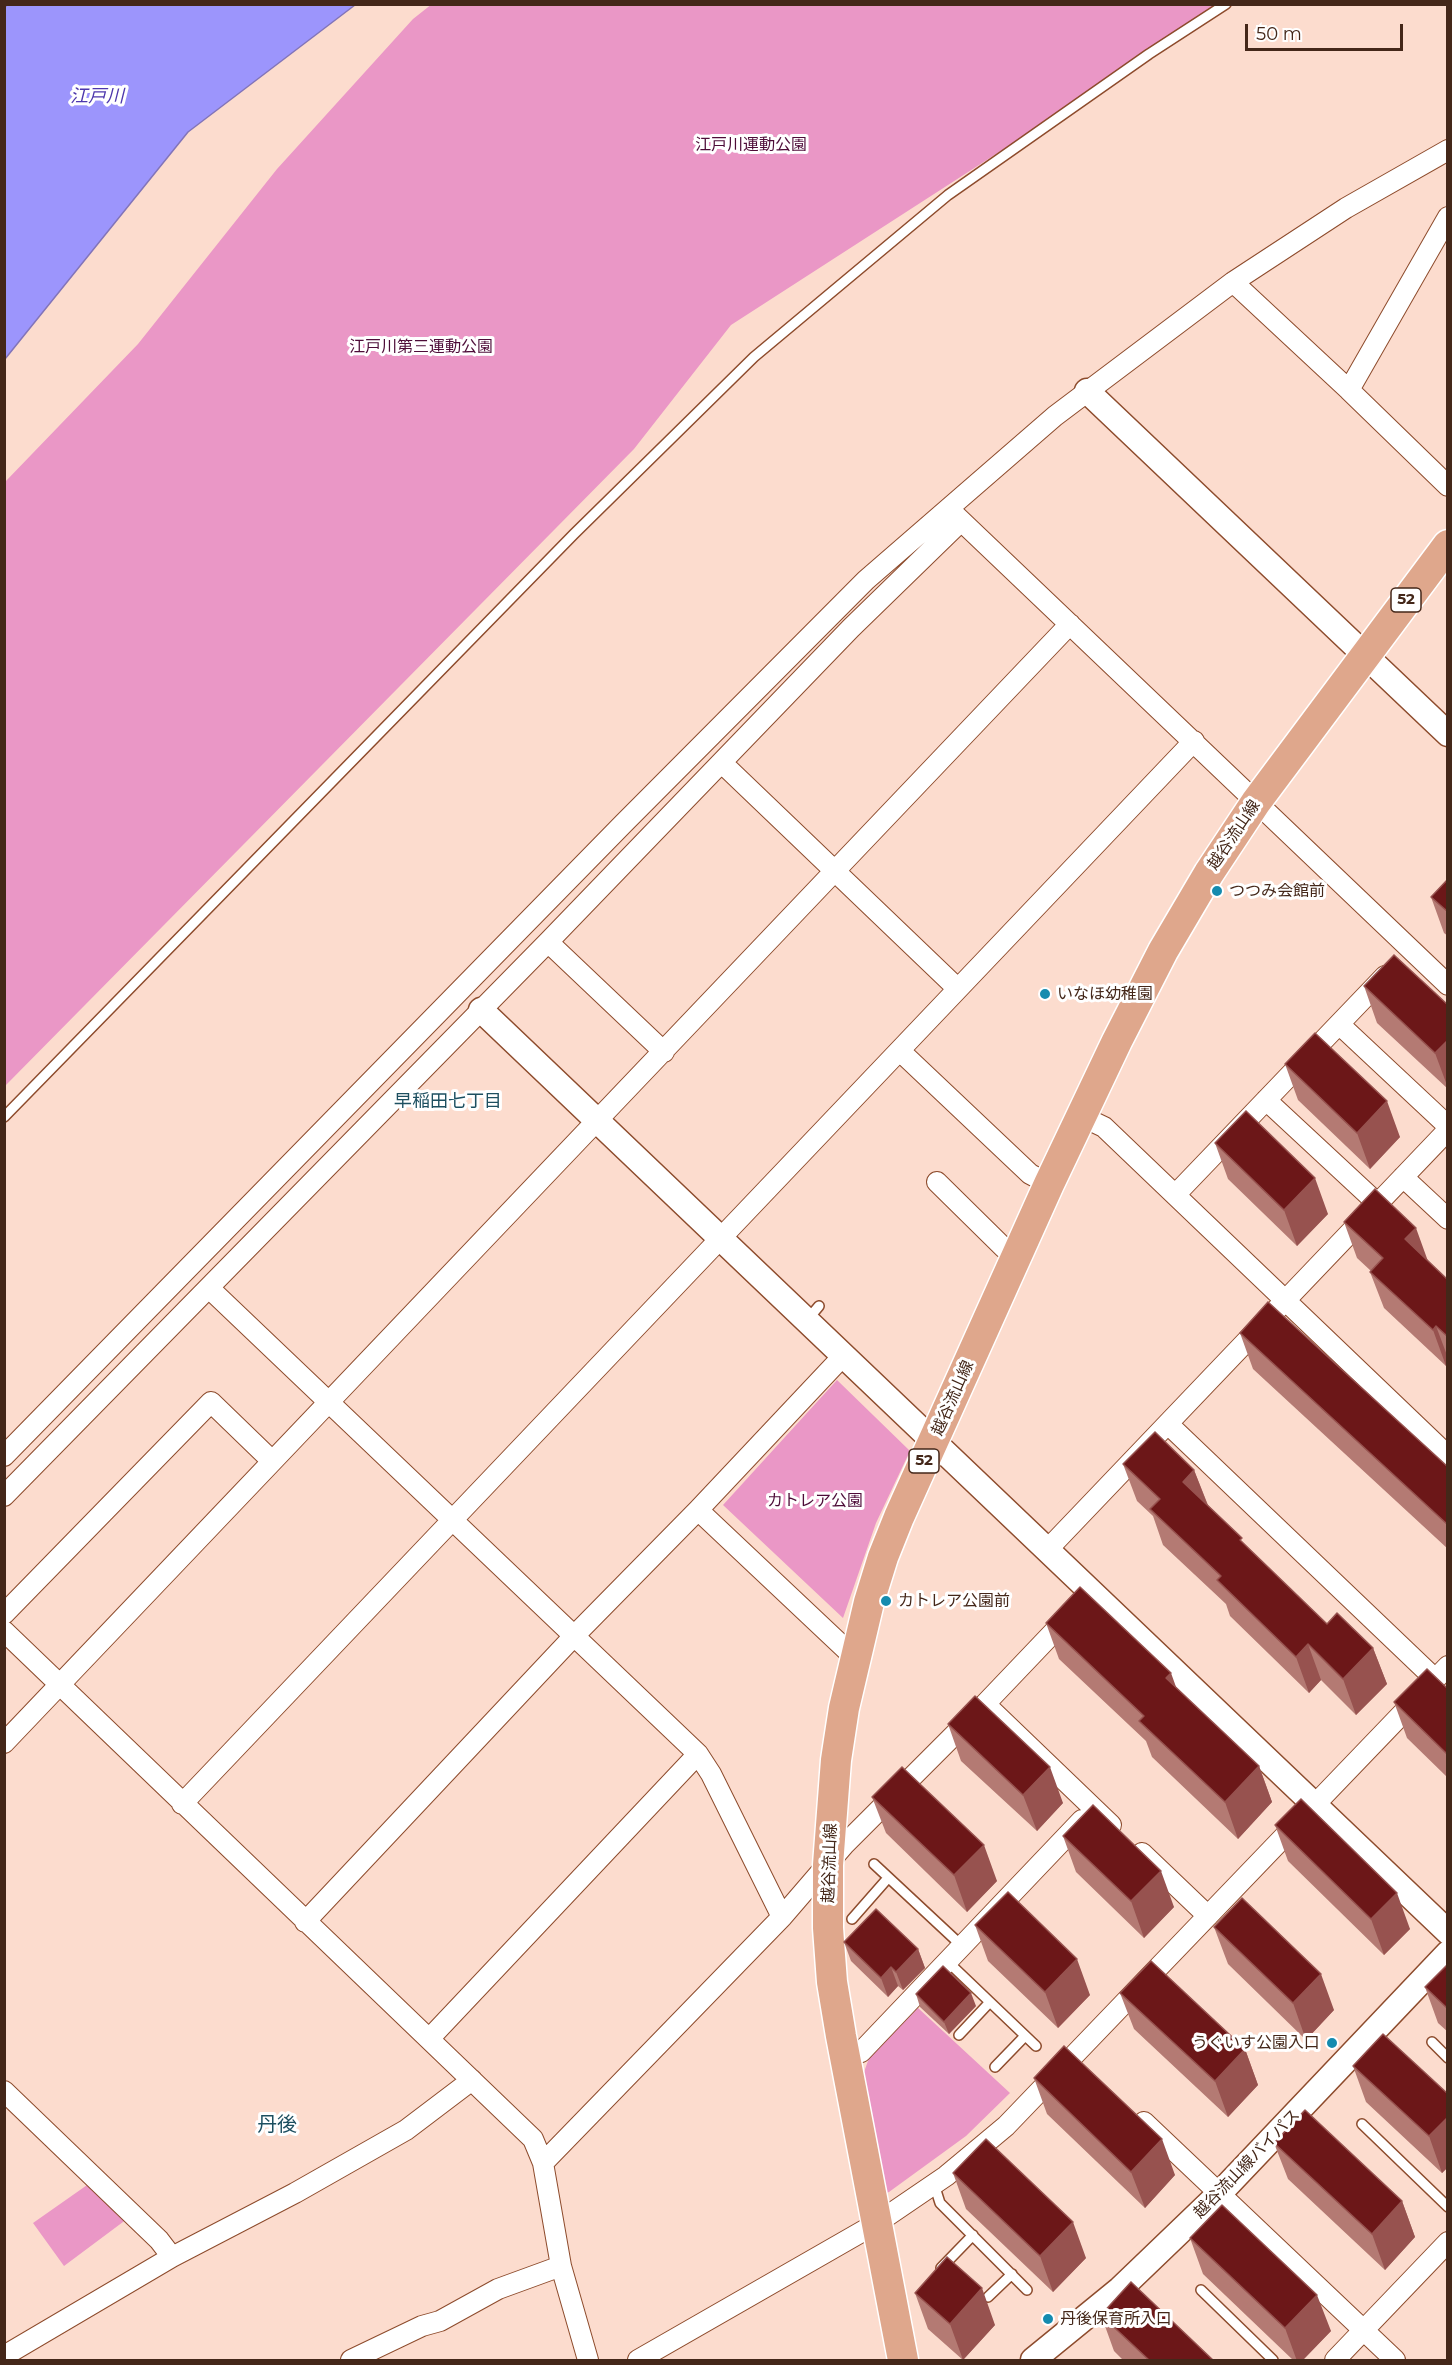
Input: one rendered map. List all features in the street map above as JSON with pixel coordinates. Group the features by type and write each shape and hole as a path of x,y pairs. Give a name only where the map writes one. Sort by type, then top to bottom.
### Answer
{"main road":[{"name":"越谷流山線","path":"903,2361 832,1982 828,1928 828,1865 836,1760 855,1658 883,1557 1049,1184 1163,951 1209,873 1256,802 1448,545"}],"street":[{"path":"4,1496 722,763 851,628 954,514 1087,391 1233,282 1346,208 1448,150"},
{"path":"1349,390 1448,217"},
{"path":"1233,282 1448,486"},
{"path":"1087,391 1448,734"},
{"path":"954,514 1448,985"},
{"path":"4,1456 698,748 866,580 954,514"},
{"path":"4,1743 1070,624"},
{"path":"182,1804 1194,741"},
{"path":"722,763 958,989"},
{"path":"548,942 664,1052"},
{"path":"1175,1195 1410,950"},
{"path":"481,1010 721,1238 813,1313 843,1356 1448,1932"},
{"path":"1048,1549 1448,1128 1339,1024"},
{"path":"900,1051 1030,1174 1049,1184"},
{"path":"1266,1100 1378,1204"},
{"path":"1081,1116 1104,1127 1448,1456"},
{"path":"1403,1177 1448,1219"},
{"path":"937,1182 1004,1248 1018,1254"},
{"path":"209,1288 698,1755 711,1774 782,1917"},
{"path":"305,1922 574,1636 698,1510 843,1356"},
{"path":"4,1614 211,1402 272,1461"},
{"path":"638,2361 877,2223 934,2184 1006,2126 1080,2061 1208,1916 1441,1672 1168,1424"},
{"path":"698,1510 855,1658"},
{"path":"543,2163 782,1917 844,1845 985,1704 1092,1592"},
{"path":"4,1631 533,2139 543,2163 561,2266 588,2361"},
{"path":"985,1704 1208,1916"},
{"path":"429,2039 698,1755"},
{"path":"846,2057 861,2052 1094,1808"},
{"name":"越谷流山線バイパス","path":"1033,2361 1120,2289 1219,2194 1448,1953"},
{"path":"4,2356 172,2257 295,2193 406,2130 472,2080"},
{"path":"4,2091 159,2240 172,2257"},
{"path":"1134,2112 1395,2361"},
{"path":"1335,2361 1448,2242"},
{"path":"351,2361 422,2326 440,2321 498,2289 561,2266"}],"lane":[{"path":"4,1117 574,534 754,357 948,195 1149,54 1226,4"},
{"path":"874,1864 962,1946"},
{"path":"852,1919 888,1878"},
{"path":"947,1961 1036,2046"},
{"path":"959,2035 990,2002"},
{"path":"995,2067 1025,2036"},
{"path":"1432,2042 1448,2058"},
{"path":"1362,2124 1448,2207"},
{"path":"934,2184 940,2203 1027,2290"},
{"path":"933,2277 973,2235"},
{"path":"988,2297 1012,2274"},
{"path":"1201,2290 1274,2361"}],"green space":[{"name":"江戸川第三運動公園","path":"432,4 1227,5 731,325 634,449 5,1086 5,482 138,344 277,169 413,19"},
{"name":"カトレア公園","path":"837,1380 910,1451 876,1523 843,1618 723,1505"},
{"path":"918,2008 1010,2093 966,2136 884,2194 863,2075 869,2058"},
{"path":"90,2183 127,2219 64,2266 33,2223"}],"water":[{"name":"江戸川","path":"8,4 355,5 188,132 5,359 4,8"}],"building":[{"path":"1448,879 1448,912 1431,897"},
{"path":"1394,955 1448,1005 1448,1040 1435,1053 1364,986"},
{"path":"1315,1033 1387,1101 1357,1133 1285,1064"},
{"path":"1246,1111 1315,1178 1284,1210 1215,1143"},
{"path":"1375,1189 1416,1228 1405,1239 1448,1280 1448,1337 1436,1326 1433,1330 1370,1272 1383,1258 1344,1222"},
{"path":"1268,1302 1448,1467 1448,1525 1240,1333"},
{"path":"1155,1432 1194,1470 1183,1482 1242,1538 1240,1540 1327,1624 1337,1613 1373,1648 1343,1679 1308,1644 1296,1657 1217,1580 1221,1576 1150,1509 1160,1499 1123,1464"},
{"path":"1080,1587 1171,1673 1166,1678 1259,1766 1225,1802 1139,1721 1144,1716 1046,1623"},
{"path":"1427,1669 1448,1689 1448,1755 1394,1702"},
{"path":"975,1696 1050,1767 1023,1795 948,1724"},
{"path":"902,1767 984,1845 954,1875 872,1797"},
{"path":"1301,1799 1397,1893 1371,1919 1275,1825"},
{"path":"1093,1805 1161,1871 1131,1901 1063,1836"},
{"path":"1008,1892 1077,1959 1045,1992 975,1925"},
{"path":"1242,1898 1321,1974 1293,2003 1214,1927"},
{"path":"876,1909 918,1949 896,1972 891,1967 881,1978 844,1942"},
{"path":"1151,1961 1245,2049 1215,2081 1120,1993"},
{"path":"1448,1964 1448,2009 1425,1987"},
{"path":"943,1966 971,1993 944,2022 916,1994"},
{"path":"1383,2034 1448,2094 1448,2117 1429,2136 1353,2066"},
{"path":"1064,2046 1162,2139 1131,2172 1034,2078"},
{"path":"1305,2110 1402,2201 1372,2234 1274,2143"},
{"path":"986,2139 1073,2222 1040,2256 953,2173"},
{"path":"1222,2205 1317,2295 1285,2328 1190,2238"},
{"path":"947,2257 982,2288 950,2324 915,2293"},
{"path":"1131,2282 1214,2361 1150,2361 1101,2315"}],"place":[{"name":"つつみ会館前","path":"1217,891"},
{"name":"いなほ幼稚園","path":"1045,994"},
{"name":"カトレア公園前","path":"886,1601"},
{"name":"うぐいす公園入口","path":"1332,2043"},
{"name":"丹後保育所入口","path":"1048,2319"}],"district":[{"name":"早稲田七丁目","path":"448,1102"},
{"name":"丹後","path":"277,2125"}],"park label":[{"name":"江戸川運動公園","path":"751,145"}]}
